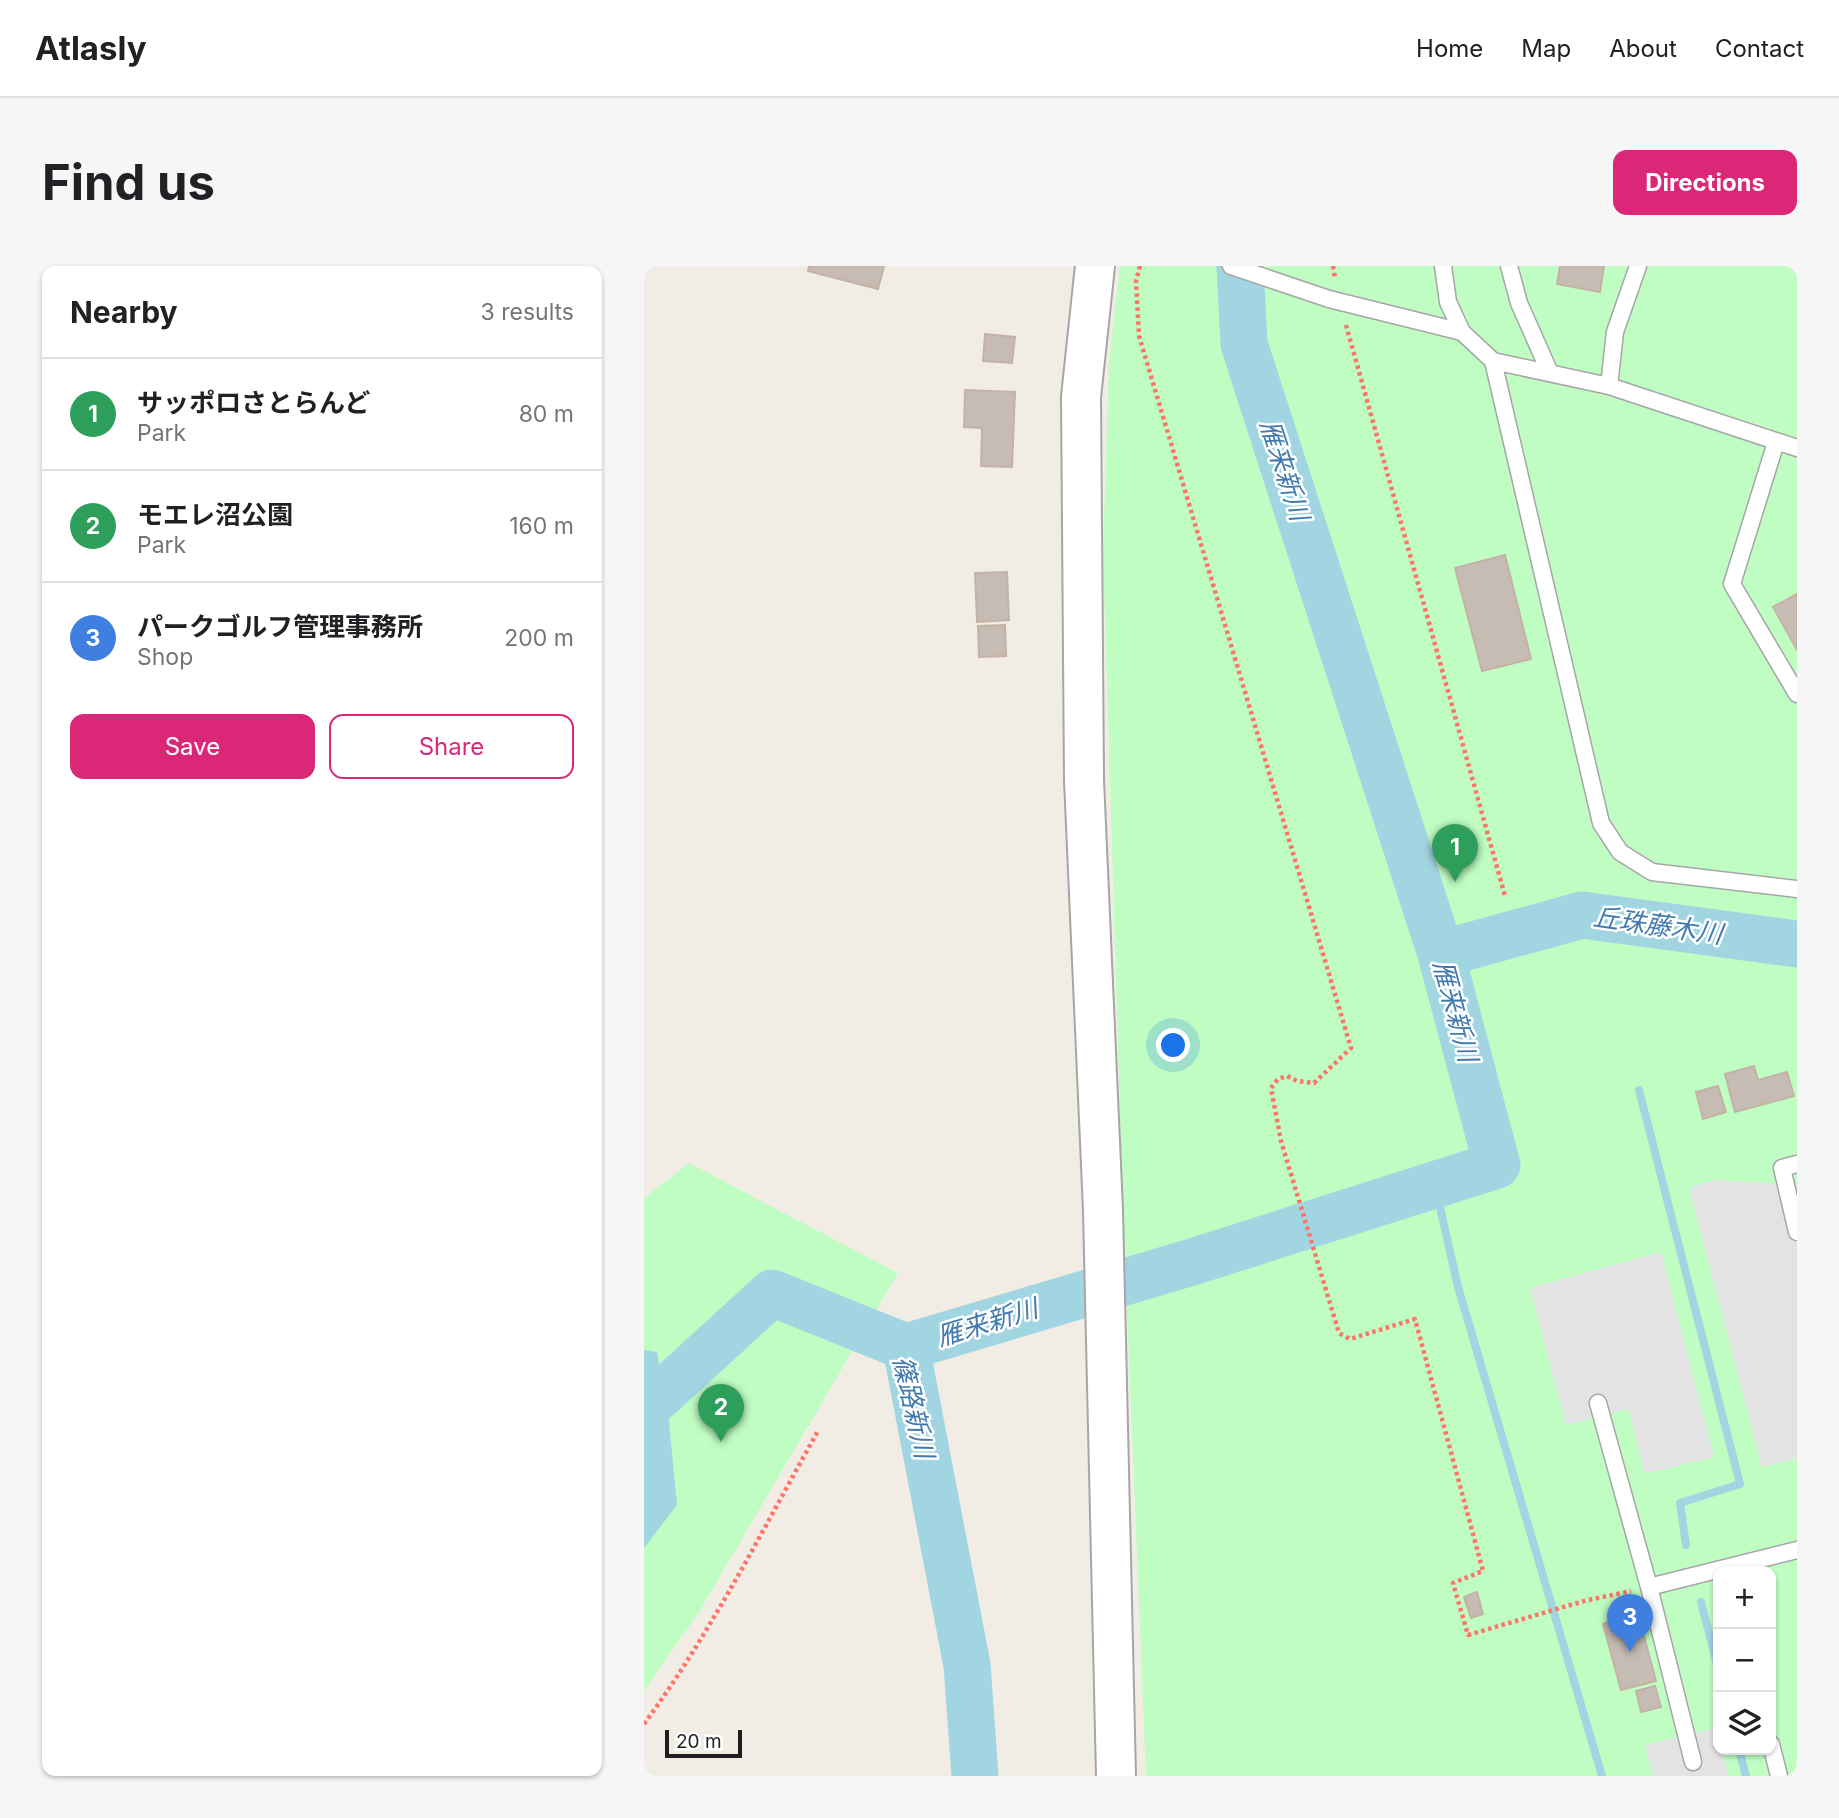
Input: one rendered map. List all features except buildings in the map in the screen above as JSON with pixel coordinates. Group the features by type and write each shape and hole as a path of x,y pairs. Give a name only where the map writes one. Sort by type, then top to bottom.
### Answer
{"street":[{"path":"1095,266 1081,397 1084,780 1103,1210 1116,1776"}],"lane":[{"path":"1231,266 1334,301 1462,332"},
{"path":"1444,266 1448,302 1462,332 1493,361 1609,386 1797,448"},
{"path":"1509,266 1519,303 1550,373"},
{"path":"1609,386 1615,332 1638,266"},
{"path":"1493,361 1601,823 1620,852 1652,872 1797,889"},
{"path":"1776,442 1732,584 1797,694"},
{"path":"1797,1164 1782,1168 1797,1232"},
{"path":"1598,1403 1649,1587 1693,1762"},
{"path":"1739,1566 1797,1550"},
{"path":"1649,1587 1713,1572"},
{"path":"1774,1755 1779,1776"}],"path":[{"path":"1140,266 1136,281 1139,336 1351,1048 1314,1083 1297,1081 1287,1076 1278,1079 1271,1088 1281,1141 1339,1333 1350,1339 1415,1319 1483,1571 1453,1583 1468,1635 1584,1601 1649,1587"},
{"path":"1334,301 1505,896"},
{"path":"644,1724 709,1625 818,1431"}],"green space":[{"path":"1120,266 1797,266 1797,1776 1146,1776 1123,1211 1103,553 1109,361"},
{"path":"689,1163 898,1273 699,1612 644,1691 644,1198"}],"shaded area":[{"path":"1714,1180 1797,1185 1797,1458 1762,1467 1689,1188"},
{"path":"1661,1252 1714,1457 1645,1474 1628,1409 1566,1425 1530,1288"},
{"path":"1713,1729 1713,1755 1723,1755 1728,1776 1653,1776 1645,1745"}],"water":[{"path":"644,1350 657,1352 669,1422 677,1505 644,1548"}],"waterway":[{"name":"雁来新川","path":"906,1347 1192,1262 1497,1165 1441,954 1244,344 1240,266"},
{"name":"丘珠藤木川","path":"1441,954 1582,915 1797,944"},
{"path":"1639,1090 1740,1484 1680,1503 1686,1545"},
{"path":"1435,1185 1458,1287 1602,1776"},
{"name":"篠路新川","path":"644,1410 772,1293 906,1347"},
{"name":"篠路新川","path":"906,1347 967,1665 975,1776"},
{"path":"1701,1602 1713,1649"},
{"path":"1740,1755 1746,1776"}],"place":[{"name":"サッポロさとらんど","path":"1455,882"},
{"name":"モエレ沼公園","path":"721,1442"},
{"name":"パークゴルフ管理事務所","path":"1630,1652"}]}
